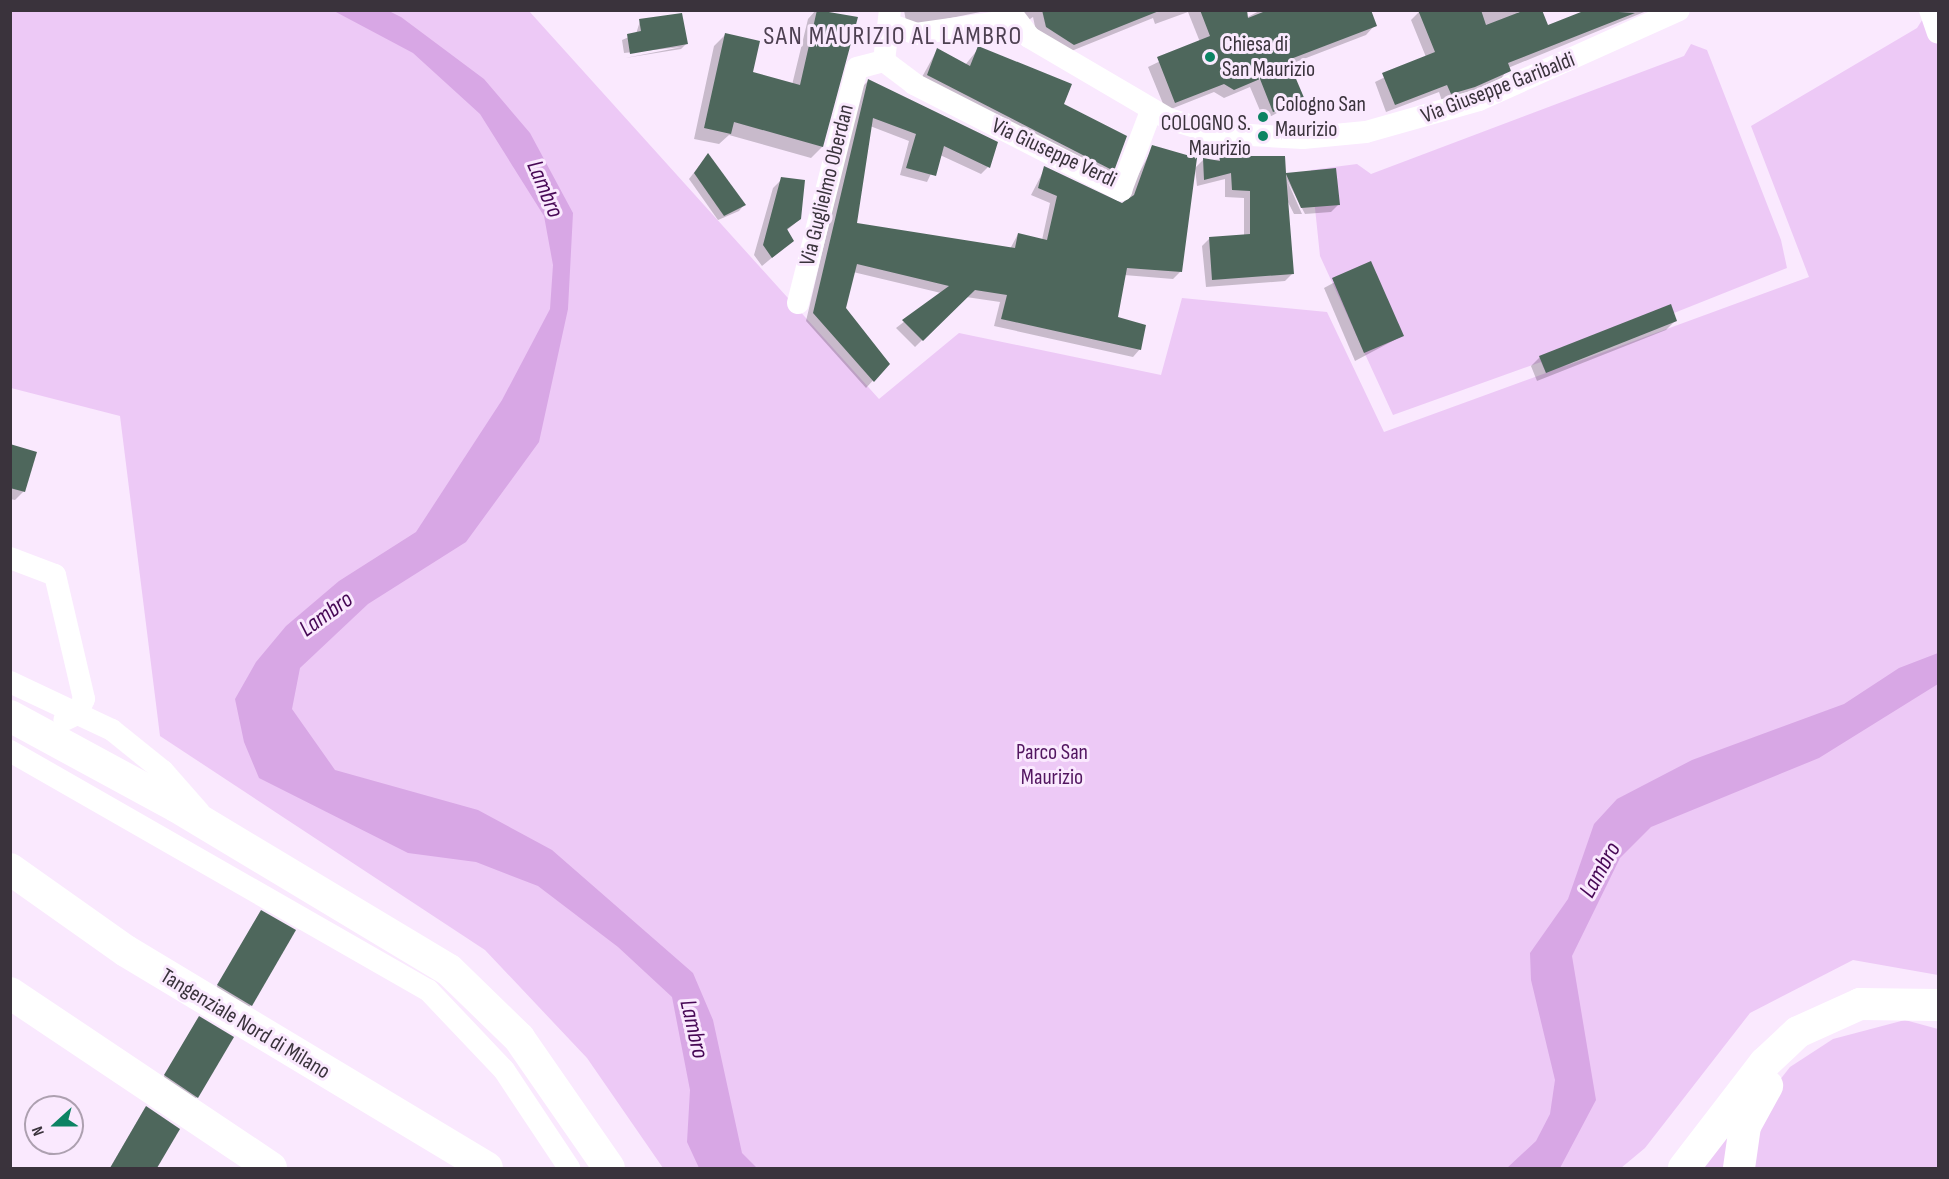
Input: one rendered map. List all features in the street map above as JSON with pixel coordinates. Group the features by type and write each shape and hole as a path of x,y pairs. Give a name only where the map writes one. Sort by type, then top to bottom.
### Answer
{"highway":[{"path":"10,716 213,828 400,937 488,1003 609,1168"},
{"name":"Tangenziale Nord di Milano","path":"10,869 126,951 487,1168"},
{"path":"10,993 271,1168"},
{"path":"1684,1168 1765,1063 1798,1032 1860,1004 1938,1005"},
{"path":"1739,1168 1745,1126 1757,1101 1805,1044 1864,1018 1908,1014 1938,1020"}],"street":[{"name":"Via Giuseppe Garibaldi","path":"1011,15 1029,37 1151,111 1201,130 1320,138 1388,127 1506,90 1678,10"},
{"path":"1930,10 1938,33"},
{"path":"884,61 889,17 916,34 1011,15"},
{"name":"Via Giuseppe Verdi","path":"884,61 914,84 1121,190 1151,111"},
{"name":"Via Guglielmo Oberdan","path":"798,303 857,68 884,61"},
{"path":"10,558 55,575 84,699 77,714 42,732"},
{"path":"10,682 112,730 163,771 213,828"},
{"path":"10,751 428,990 504,1070 569,1168"}],"green space":[{"name":"Parco San Maurizio","path":"10,11 529,11 879,399 959,333 1161,375 1182,298 1327,312 1384,432 1546,373 1541,362 1393,415 1320,256 1311,170 1357,164 1371,174 1684,56 1691,44 1707,50 1781,240 1787,268 1674,313 1563,367 1809,277 1751,126 1917,28 1928,11 1938,11 1938,975 1853,960 1750,1013 1645,1148 1621,1168 663,1168 587,1058 485,950 160,736 120,416 11,388"},
{"path":"1905,1020 1938,1029 1938,1168 1747,1168 1772,1090 1790,1067 1833,1039"},
{"path":"1726,1131 1731,1134 1727,1168 1699,1168"}],"water":[{"name":"Lambro","path":"334,11 389,11 401,17 484,79 530,133 573,213 568,309 539,442 466,542 368,604 300,668 292,709 335,770 478,810 552,850 693,973 713,1020 742,1153 757,1168 699,1168 687,1142 690,1090 672,997 618,947 538,886 476,862 408,853 259,778 244,742 235,699 256,662 286,626 339,581 416,532 502,400 550,309 553,265 544,216 480,114 413,53"},
{"name":"Lambro","path":"1938,653 1938,684 1819,758 1651,827 1620,858 1572,956 1596,1100 1560,1168 1507,1168 1536,1141 1550,1114 1555,1080 1531,980 1530,953 1568,899 1594,824 1617,799 1692,760 1844,704 1899,668"}],"building":[{"path":"817,10 858,17 823,147 734,122 731,134 704,128 725,33 760,41 753,72 800,85"},
{"path":"1042,10 1159,11 1074,45 1046,27"},
{"path":"1200,10 1247,10 1248,18 1268,10 1371,10 1377,26 1288,60 1305,100 1273,112 1260,79 1234,90 1224,84 1175,103 1157,57 1210,36"},
{"path":"1418,10 1481,10 1486,25 1525,10 1542,10 1548,25 1586,10 1635,13 1508,63 1511,71 1475,87 1451,94 1447,85 1395,105 1382,73 1435,52"},
{"path":"682,13 688,44 630,54 627,34 641,31 639,19"},
{"path":"978,46 1072,84 1064,104 1127,136 1114,171 927,75 937,48 970,66"},
{"path":"868,79 998,142 990,168 944,146 936,176 906,168 916,134 873,118 857,223 1015,248 1018,233 1047,240 1057,196 1038,188 1044,166 1122,203 1134,195 1152,145 1197,158 1182,272 1127,268 1118,317 1146,325 1141,350 1001,319 1007,295 975,290 923,341 902,320 949,286 857,264 846,308 890,364 874,382 813,313"},
{"path":"708,153 746,205 724,216 694,173"},
{"path":"1219,156 1285,156 1286,173 1336,168 1340,205 1301,208 1286,174 1294,274 1212,280 1209,237 1250,234 1250,191 1232,190 1231,173 1204,180 1203,158 1220,161"},
{"path":"781,177 805,180 801,219 787,229 794,241 772,258 763,245"},
{"path":"1371,261 1404,336 1364,353 1332,278"},
{"path":"1671,304 1677,321 1546,373 1539,356"},
{"path":"10,444 37,452 25,492 10,488"},
{"path":"261,910 296,930 252,1006 217,985"},
{"path":"199,1016 234,1037 198,1098 164,1075"},
{"path":"146,1106 180,1129 157,1168 110,1168"}],"place":[{"name":"Chiesa di San Maurizio","path":"1210,57"},
{"name":"Cologno San Maurizio","path":"1263,117"},
{"name":"COLOGNO S. Maurizio","path":"1263,136"}],"district":[{"name":"SAN MAURIZIO AL LAMBRO","path":"893,37"}]}
